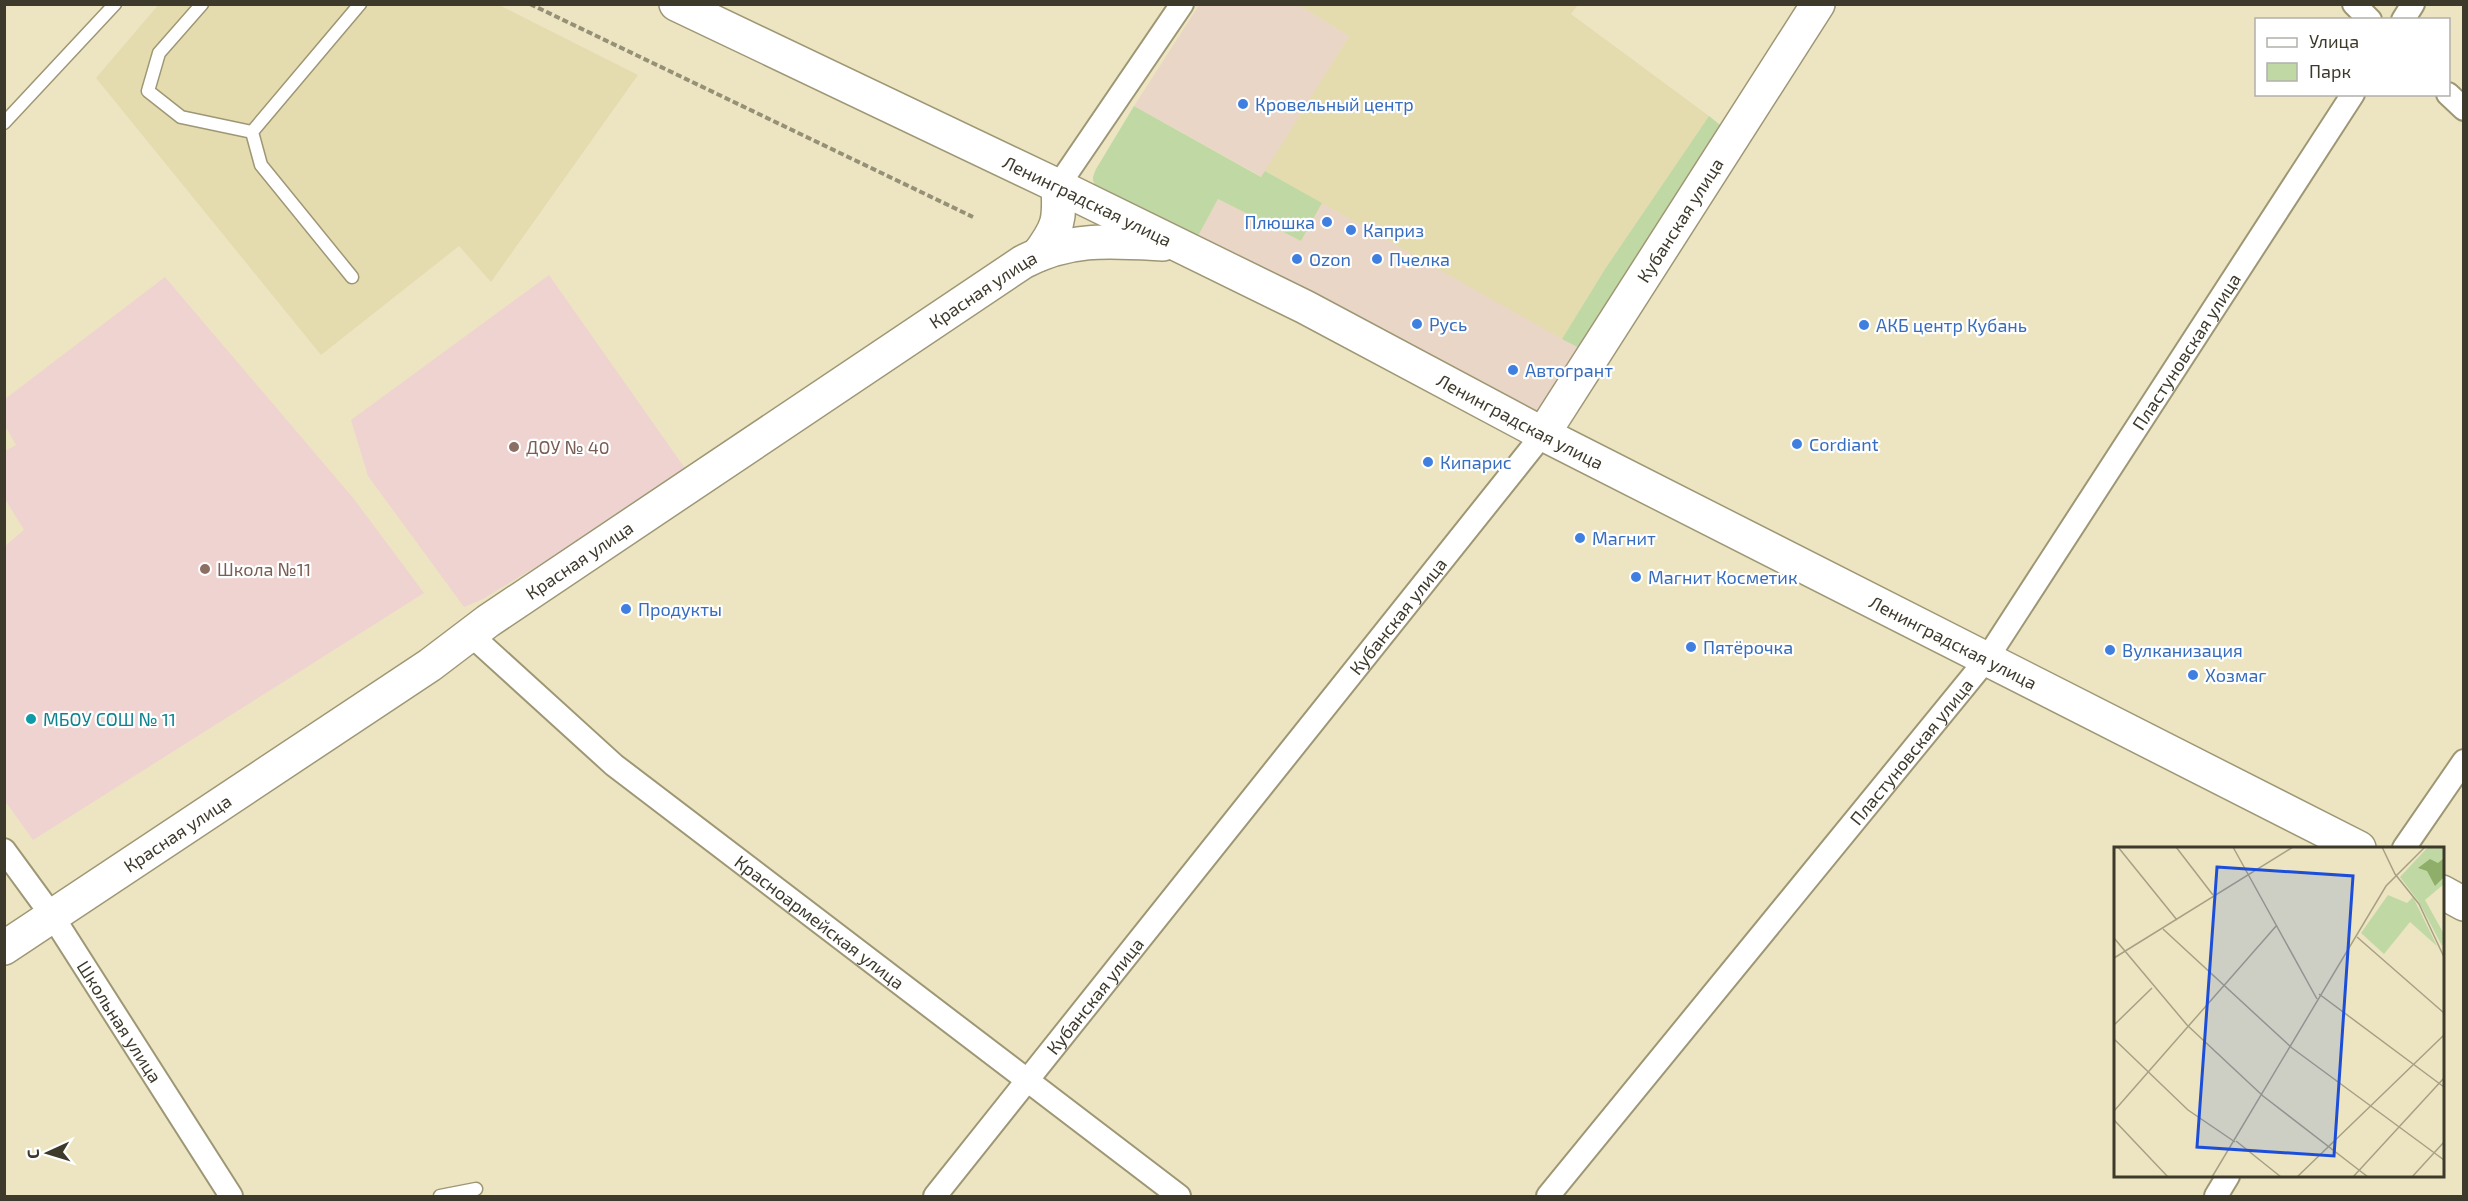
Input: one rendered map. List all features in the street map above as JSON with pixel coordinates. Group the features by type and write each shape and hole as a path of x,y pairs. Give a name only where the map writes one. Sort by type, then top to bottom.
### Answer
{"street":[{"name":"Ленинградская улица","path":"676,4 1058,186 1305,307 1543,434 2355,847"},
{"path":"1038,255 1053,235 1059,219 1058,186 1182,4"},
{"name":"Кубанская улица","path":"935,1197 1543,434 1818,4"},
{"path":"2354,4 2368,18"},
{"path":"2404,18 2413,4"},
{"name":"Пластуновская улица","path":"1548,1197 1986,660 2352,96"},
{"path":"2450,96 2463,109"},
{"name":"Красная улица","path":"4,948 430,665 498,614 1038,255 1086,242 1178,245"},
{"name":"Красноармейская улица","path":"471,635 614,765 1179,1197"},
{"path":"2405,847 2463,761"},
{"name":"Школьная улица","path":"4,850 53,917 231,1197"},
{"path":"2444,893 2463,904"},
{"path":"2216,1197 2227,1177"}],"lane":[{"path":"4,123 115,4"},
{"path":"202,4 159,53 148,92 181,117 252,132"},
{"path":"252,132 360,4"},
{"path":"252,132 261,165 352,277"},
{"path":"440,1197 476,1189"}],"path":[{"path":"530,4 973,218"}],"shaded area":[{"path":"159,4 499,5 638,75 491,282 459,246 321,355 96,78"},
{"path":"1199,5 1299,5 1349,36 1262,177 1134,106"},
{"path":"1299,5 1578,5 1571,14 1709,116 1605,269 1562,339 1265,171 1349,36"},
{"path":"1218,199 1301,241 1322,203 1579,348 1538,419 1197,238"},
{"name":"ДОУ № 40","path":"549,275 689,474 483,599 464,607 368,476 351,420"},
{"name":"Школа №11","path":"165,277 354,499 424,593 33,840 5,801 5,546 24,530 5,499 5,451 16,445 5,426 5,399"}],"green space":[{"path":"1134,106 1261,177 1265,171 1322,203 1301,241 1218,199 1197,238 1096,186 1093,178 1096,169"},
{"path":"1709,116 1724,128 1579,348 1562,339 1605,269"}],"place":[{"name":"Кровельный центр","path":"1243,104"},
{"name":"Плюшка","path":"1327,222"},
{"name":"Каприз","path":"1351,230"},
{"name":"Ozon","path":"1297,259"},
{"name":"Пчелка","path":"1377,259"},
{"name":"Русь","path":"1417,324"},
{"name":"АКБ центр Кубань","path":"1864,325"},
{"name":"Автогрант","path":"1513,370"},
{"name":"Cordiant","path":"1797,444"},
{"name":"ДОУ № 40","path":"514,447"},
{"name":"Кипарис","path":"1428,462"},
{"name":"Магнит","path":"1580,538"},
{"name":"Школа №11","path":"205,569"},
{"name":"Магнит Косметик","path":"1636,577"},
{"name":"Продукты","path":"626,609"},
{"name":"Пятёрочка","path":"1691,647"},
{"name":"Вулканизация","path":"2110,650"},
{"name":"Хозмаг","path":"2193,675"},
{"name":"МБОУ СОШ № 11","path":"31,719"}]}
